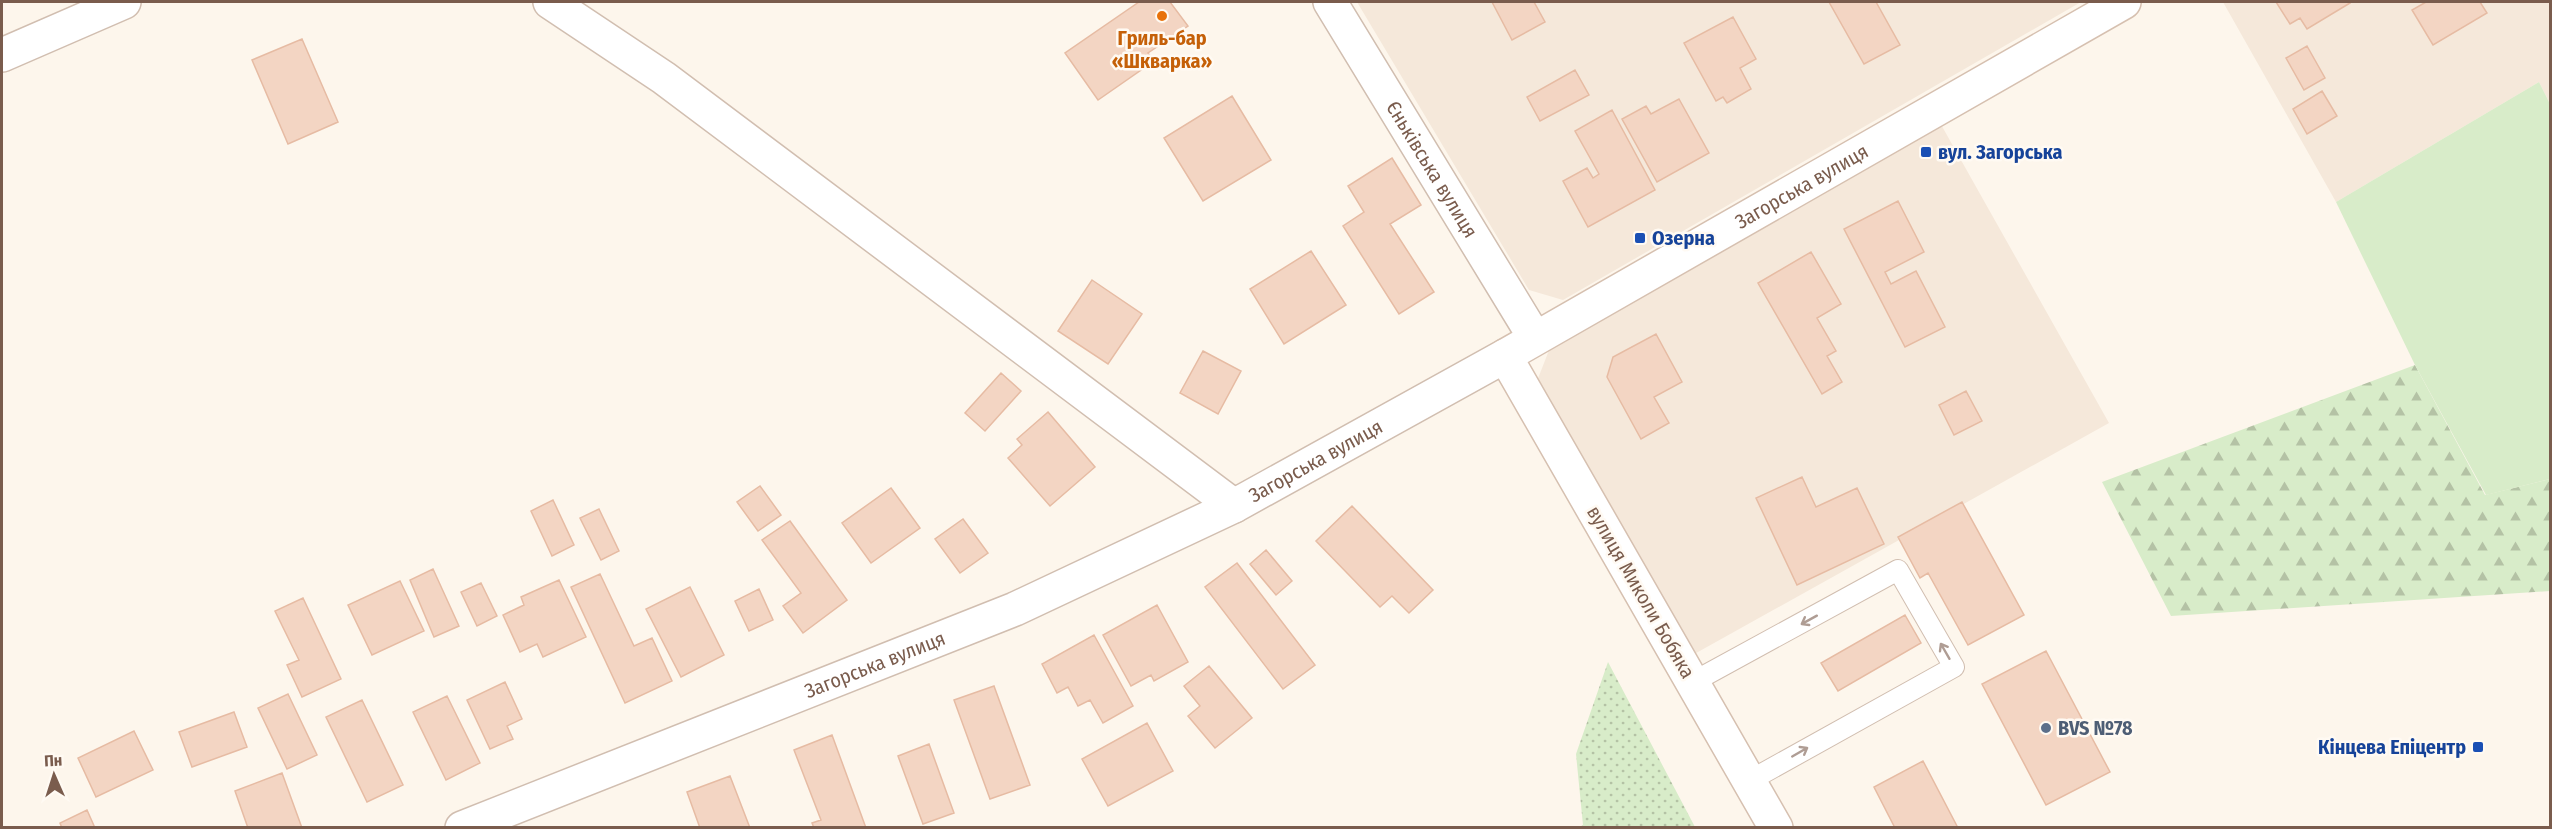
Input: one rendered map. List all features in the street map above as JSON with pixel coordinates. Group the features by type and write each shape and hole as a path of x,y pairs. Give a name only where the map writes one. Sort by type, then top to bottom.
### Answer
{"street":[{"path":"2,56 124,2"},
{"path":"550,2 664,78 1234,506"},
{"name":"Єньківська вулиця","path":"1330,2 1535,338"},
{"name":"Загорська вулиця","path":"462,828 1015,609 1234,506 1505,356 2124,2"},
{"name":"вулиця Миколи Бобяка","path":"1505,356 1776,828"}],"lane":[{"path":"1693,682 1898,570 1954,668 1749,781"}],"shaded area":[{"path":"1357,2 2081,2 1563,300 1529,290"},
{"path":"2223,2 2550,2 2550,104 2539,82 2336,202"},
{"path":"1939,121 2109,423 1689,657 1537,381 1553,340"}],"green space":[{"path":"2539,82 2550,104 2550,479 2486,495 2415,365 2336,202"},
{"path":"2415,365 2485,495 2550,479 2550,591 2171,616 2102,482"},
{"path":"1608,662 1695,827 1580,827 1583,825 1576,754"}],"building":[{"path":"1139,2 1170,2 1188,26 1148,53 1154,61 1098,100 1065,53"},
{"path":"1492,2 1534,2 1545,22 1512,40"},
{"path":"1829,2 1876,2 1900,45 1864,64"},
{"path":"2276,2 2350,3 2307,29 2300,18 2290,24"},
{"path":"2426,2 2480,2 2487,13 2433,45 2412,10"},
{"path":"1733,17 1756,59 1740,68 1751,89 1727,103 1723,97 1716,101 1684,43"},
{"path":"302,39 338,122 288,144 252,60"},
{"path":"2307,46 2325,78 2304,90 2286,58"},
{"path":"1575,70 1589,95 1540,121 1527,97"},
{"path":"2322,91 2337,116 2307,134 2293,109"},
{"path":"1232,96 1271,160 1203,201 1164,138"},
{"path":"1679,99 1709,153 1657,182 1622,119 1646,106 1651,114"},
{"path":"1612,110 1655,190 1588,227 1563,181 1587,168 1593,178 1599,174 1575,131"},
{"path":"1392,158 1421,205 1390,224 1434,292 1399,314 1343,226 1364,212 1348,186"},
{"path":"1898,201 1924,252 1885,272 1891,284 1916,271 1945,327 1905,347 1844,229"},
{"path":"1311,251 1346,305 1284,344 1250,289"},
{"path":"1811,252 1841,304 1817,318 1836,351 1827,356 1842,382 1822,394 1758,283"},
{"path":"1092,280 1142,314 1108,364 1058,331"},
{"path":"1656,334 1682,382 1654,397 1669,423 1641,439 1607,377 1613,357"},
{"path":"1203,351 1241,371 1218,414 1180,393"},
{"path":"1001,373 1021,391 985,431 965,413"},
{"path":"1966,391 1982,421 1954,435 1939,405"},
{"path":"1048,412 1095,467 1050,506 1008,458 1022,445 1017,439"},
{"path":"1802,477 1816,507 1857,488 1884,544 1797,585 1756,498"},
{"path":"760,486 781,515 758,531 737,502"},
{"path":"891,488 920,528 871,563 842,523"},
{"path":"553,500 574,545 552,556 531,511"},
{"path":"1962,502 2024,615 1968,645 1928,573 1920,578 1898,537"},
{"path":"1352,506 1433,590 1409,613 1392,596 1380,607 1316,541"},
{"path":"599,509 619,551 601,560 580,518"},
{"path":"963,519 988,553 960,573 935,539"},
{"path":"790,521 847,600 803,633 783,606 801,593 762,540"},
{"path":"1266,550 1292,581 1276,595 1250,564"},
{"path":"1237,563 1315,665 1283,689 1205,587"},
{"path":"433,569 459,626 434,637 410,580"},
{"path":"600,574 634,646 652,638 672,681 625,703 571,587"},
{"path":"559,580 586,637 543,657 537,644 520,652 503,615 524,605 521,597"},
{"path":"400,581 424,631 372,655 348,605"},
{"path":"481,583 497,616 477,626 461,592"},
{"path":"690,587 724,655 681,677 646,609"},
{"path":"759,589 773,620 749,631 735,601"},
{"path":"303,598 341,679 302,697 287,665 299,660 275,611"},
{"path":"1157,605 1188,662 1154,681 1151,675 1131,686 1103,635"},
{"path":"1905,615 1921,643 1838,691 1821,663"},
{"path":"1094,635 1133,706 1103,723 1090,700 1078,706 1068,687 1057,693 1042,664"},
{"name":"BVS №78","path":"2046,651 2110,772 2046,805 1982,684"},
{"path":"1209,666 1252,718 1215,748 1188,716 1200,706 1184,686"},
{"path":"505,682 522,719 507,726 513,739 490,749 467,700"},
{"path":"994,686 1030,785 990,799 954,700"},
{"path":"288,694 317,755 287,769 258,708"},
{"path":"447,696 480,763 446,780 413,712"},
{"path":"362,700 403,785 367,802 326,717"},
{"path":"234,712 247,747 192,767 179,732"},
{"path":"1147,723 1173,771 1108,806 1082,759"},
{"path":"134,731 153,770 96,797 78,758"},
{"path":"832,735 866,828 814,828 812,823 821,820 794,750"},
{"path":"929,744 954,813 923,824 898,756"},
{"path":"1923,761 1958,828 1895,828 1874,787"},
{"path":"282,773 302,828 248,828 235,791"},
{"path":"730,776 750,828 700,828 687,792"},
{"path":"87,810 95,828 62,828 60,823"}],"place":[{"name":"Гриль-бар «Шкварка»","path":"1162,16"},
{"name":"вул. Загорська","path":"1926,152"},
{"name":"Озерна","path":"1640,238"},
{"name":"BVS №78","path":"2046,728"},
{"name":"Кінцева Епіцентр","path":"2478,747"}]}
